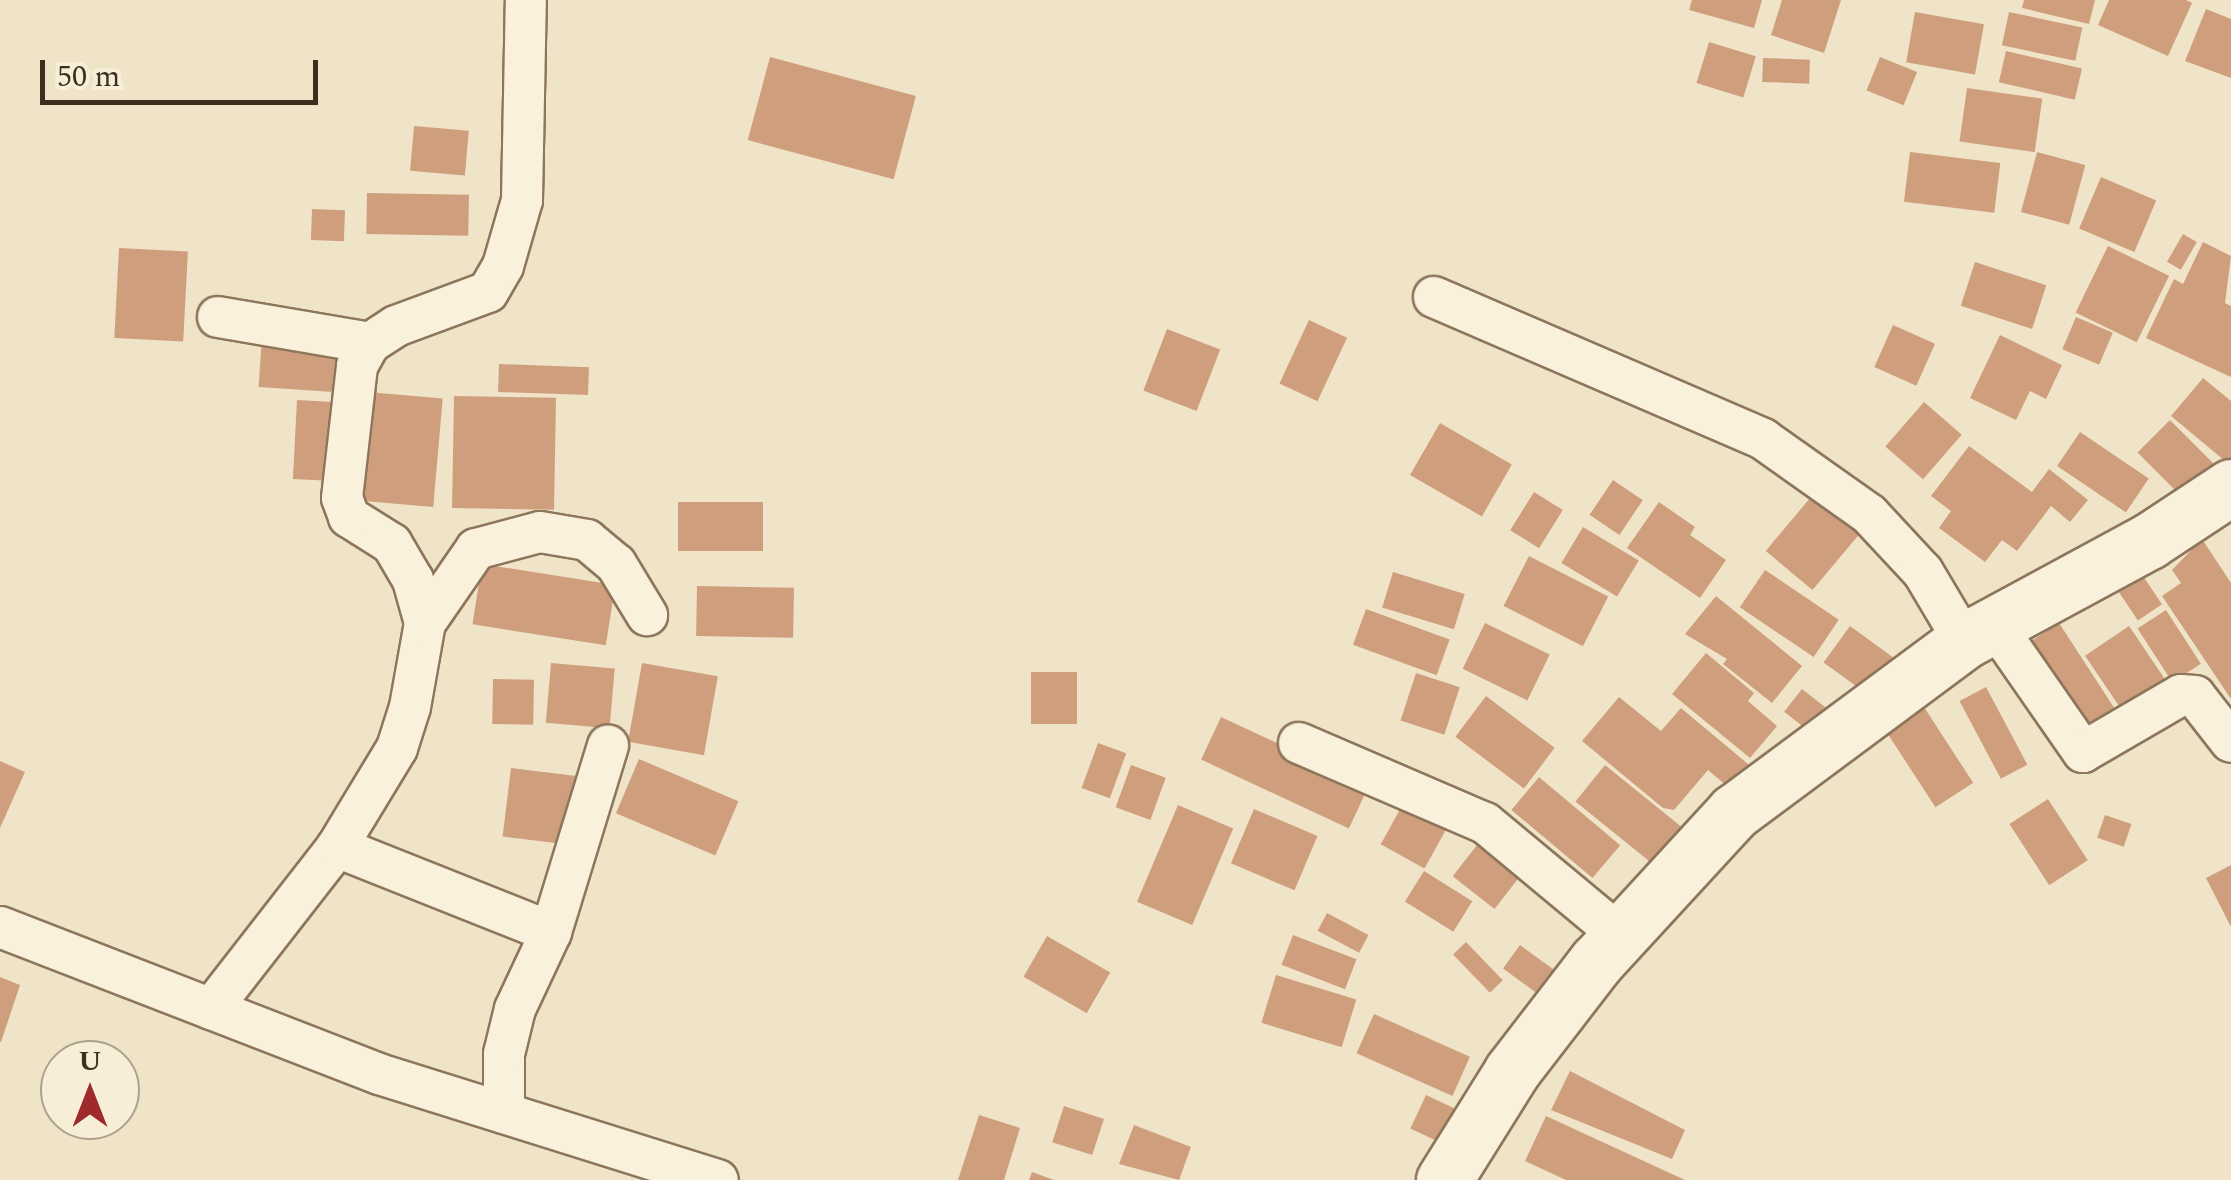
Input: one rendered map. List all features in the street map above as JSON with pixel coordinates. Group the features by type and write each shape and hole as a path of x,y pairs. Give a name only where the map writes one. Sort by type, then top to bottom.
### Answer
{"street":[{"path":"211,1008 338,847 398,748 420,675 425,623 413,580 392,544 344,508 356,366 370,343 396,326 488,292 503,266 522,200 526,0"},
{"path":"1434,297 1762,439 1869,514 2083,752 2181,695 2196,696 2231,742"},
{"path":"218,317 370,343"},
{"path":"1444,1180 1512,1071 1620,935 1734,812 1979,633 2149,542 2231,487"},
{"path":"425,623 476,549 540,532 586,540 602,552 616,564 646,615"},
{"path":"1300,743 1485,823 1620,935"},
{"path":"504,1113 504,1054 515,1009 552,932 608,745"},
{"path":"338,847 552,932"},
{"path":"0,927 504,1113 718,1180"}],"building":[{"path":"1692,0 1762,0 1754,28 1689,10"},
{"path":"1782,0 1841,0 1824,53 1771,35"},
{"path":"2024,0 2095,0 2089,24 2022,8"},
{"path":"2109,0 2192,3 2168,56 2098,25"},
{"path":"2206,9 2231,19 2231,78 2185,61"},
{"path":"1915,12 1984,24 1975,74 1906,62"},
{"path":"2009,12 2082,28 2075,61 2002,45"},
{"path":"1709,42 1756,56 1743,97 1696,83"},
{"path":"2006,51 2082,69 2075,100 1999,82"},
{"path":"770,57 916,96 894,179 748,140"},
{"path":"1880,57 1917,72 1904,105 1867,90"},
{"path":"1763,58 1810,60 1809,84 1762,82"},
{"path":"1967,88 2042,99 2035,152 1959,141"},
{"path":"414,126 469,131 465,176 410,171"},
{"path":"1910,152 2000,163 1994,213 1904,202"},
{"path":"2037,152 2085,165 2069,225 2021,212"},
{"path":"2101,177 2156,200 2134,252 2079,229"},
{"path":"367,193 469,195 468,236 366,234"},
{"path":"312,209 345,210 344,241 311,240"},
{"path":"2183,234 2197,242 2181,270 2167,262"},
{"path":"2203,242 2231,256 2225,303 2231,306 2231,377 2146,338 2174,279 2183,284"},
{"path":"2108,246 2169,276 2137,342 2076,313"},
{"path":"119,248 188,252 183,341 114,338"},
{"path":"1975,262 2046,285 2032,329 1961,306"},
{"path":"2076,317 2113,333 2099,365 2062,349"},
{"path":"1309,320 1347,338 1317,401 1279,383"},
{"path":"1893,325 1935,344 1916,386 1874,367"},
{"path":"1167,329 1220,349 1197,411 1143,391"},
{"path":"2000,335 2062,365 2046,399 2030,391 2016,420 1970,398"},
{"path":"262,337 337,342 333,392 259,387"},
{"path":"499,364 589,367 588,395 498,392"},
{"path":"2203,378 2231,401 2231,466 2171,416"},
{"path":"368,392 443,399 433,507 359,501"},
{"path":"454,396 556,398 554,510 452,508"},
{"path":"297,400 338,402 334,481 293,479"},
{"path":"1924,402 1962,435 1923,479 1885,447"},
{"path":"2170,420 2219,469 2186,501 2137,453"},
{"path":"1440,423 1512,464 1482,516 1410,475"},
{"path":"2080,432 2149,478 2126,512 2057,466"},
{"path":"1969,446 2032,492 2049,469 2088,500 2070,522 2051,506 2017,551 2002,540 1985,562 1939,528 1951,511 1931,496"},
{"path":"1613,480 1643,500 1619,535 1590,515"},
{"path":"1821,485 1868,524 1812,590 1766,551"},
{"path":"1534,492 1563,510 1539,548 1510,530"},
{"path":"678,502 763,502 763,551 678,551"},
{"path":"1659,502 1695,527 1690,535 1726,560 1700,598 1627,548"},
{"path":"1583,527 1639,560 1617,596 1561,563"},
{"path":"2202,539 2231,583 2231,699 2162,596 2181,583 2172,570"},
{"path":"1529,556 1608,596 1583,646 1504,606"},
{"path":"482,564 615,585 606,645 472,624"},
{"path":"1765,570 1839,620 1814,657 1740,607"},
{"path":"1393,572 1465,594 1454,629 1382,607"},
{"path":"2143,576 2162,604 2138,620 2119,592"},
{"path":"697,586 794,588 793,638 696,636"},
{"path":"1716,596 1802,666 1772,703 1723,664 1727,659 1685,634"},
{"path":"1366,609 1450,639 1437,675 1353,645"},
{"path":"2166,610 2201,664 2172,682 2137,629"},
{"path":"1485,623 1550,655 1527,700 1463,669"},
{"path":"2059,623 2123,721 2092,741 2028,643"},
{"path":"1850,626 1903,664 1876,701 1824,662"},
{"path":"2129,626 2169,685 2125,714 2085,656"},
{"path":"1706,653 1754,693 1748,701 1777,726 1750,758 1672,694"},
{"path":"551,663 615,669 610,728 546,723"},
{"path":"642,663 718,676 704,755 628,742"},
{"path":"1031,672 1077,672 1077,724 1031,724"},
{"path":"1416,673 1460,687 1444,735 1401,721"},
{"path":"493,679 534,680 533,725 492,724"},
{"path":"1986,687 2027,765 2001,779 1960,701"},
{"path":"1802,689 1830,711 1813,734 1784,712"},
{"path":"1486,696 1555,748 1524,788 1455,737"},
{"path":"1619,697 1661,731 1681,708 1754,769 1734,792 1708,770 1674,810 1663,808 1582,741"},
{"path":"1922,704 1973,783 1935,807 1884,729"},
{"path":"1221,717 1369,786 1349,828 1201,760"},
{"path":"1098,743 1126,753 1110,798 1082,788"},
{"path":"639,759 738,801 715,856 616,813"},
{"path":"0,761 25,772 0,828"},
{"path":"1131,765 1166,778 1150,820 1116,807"},
{"path":"1605,765 1683,829 1654,865 1575,802"},
{"path":"511,768 582,777 574,845 503,836"},
{"path":"1539,777 1620,845 1593,878 1511,810"},
{"path":"2048,799 2088,860 2049,885 2009,824"},
{"path":"1403,804 1447,828 1424,868 1381,844"},
{"path":"1178,805 1233,828 1192,925 1137,902"},
{"path":"1254,809 1318,836 1294,890 1231,863"},
{"path":"2105,815 2131,824 2124,847 2097,838"},
{"path":"1481,840 1523,873 1494,909 1453,876"},
{"path":"2231,865 2231,927 2206,878"},
{"path":"1424,871 1472,901 1453,932 1405,902"},
{"path":"1327,913 1368,935 1359,953 1318,931"},
{"path":"1293,935 1356,959 1345,989 1282,965"},
{"path":"1047,936 1110,973 1087,1013 1024,977"},
{"path":"1466,942 1503,980 1490,993 1453,955"},
{"path":"1520,945 1568,980 1551,1003 1503,968"},
{"path":"1276,975 1356,1000 1342,1047 1261,1023"},
{"path":"0,977 20,985 1,1042 0,1042"},
{"path":"1374,1014 1470,1057 1452,1096 1357,1053"},
{"path":"1570,1071 1685,1130 1672,1159 1551,1110"},
{"path":"1426,1095 1462,1112 1447,1145 1410,1129"},
{"path":"1064,1106 1104,1119 1092,1155 1052,1142"},
{"path":"979,1115 1020,1128 1004,1180 958,1180"},
{"path":"1546,1116 1685,1180 1566,1180 1525,1161"},
{"path":"1134,1125 1191,1147 1179,1180 1119,1164"},
{"path":"1032,1172 1054,1180 1029,1180"}]}
